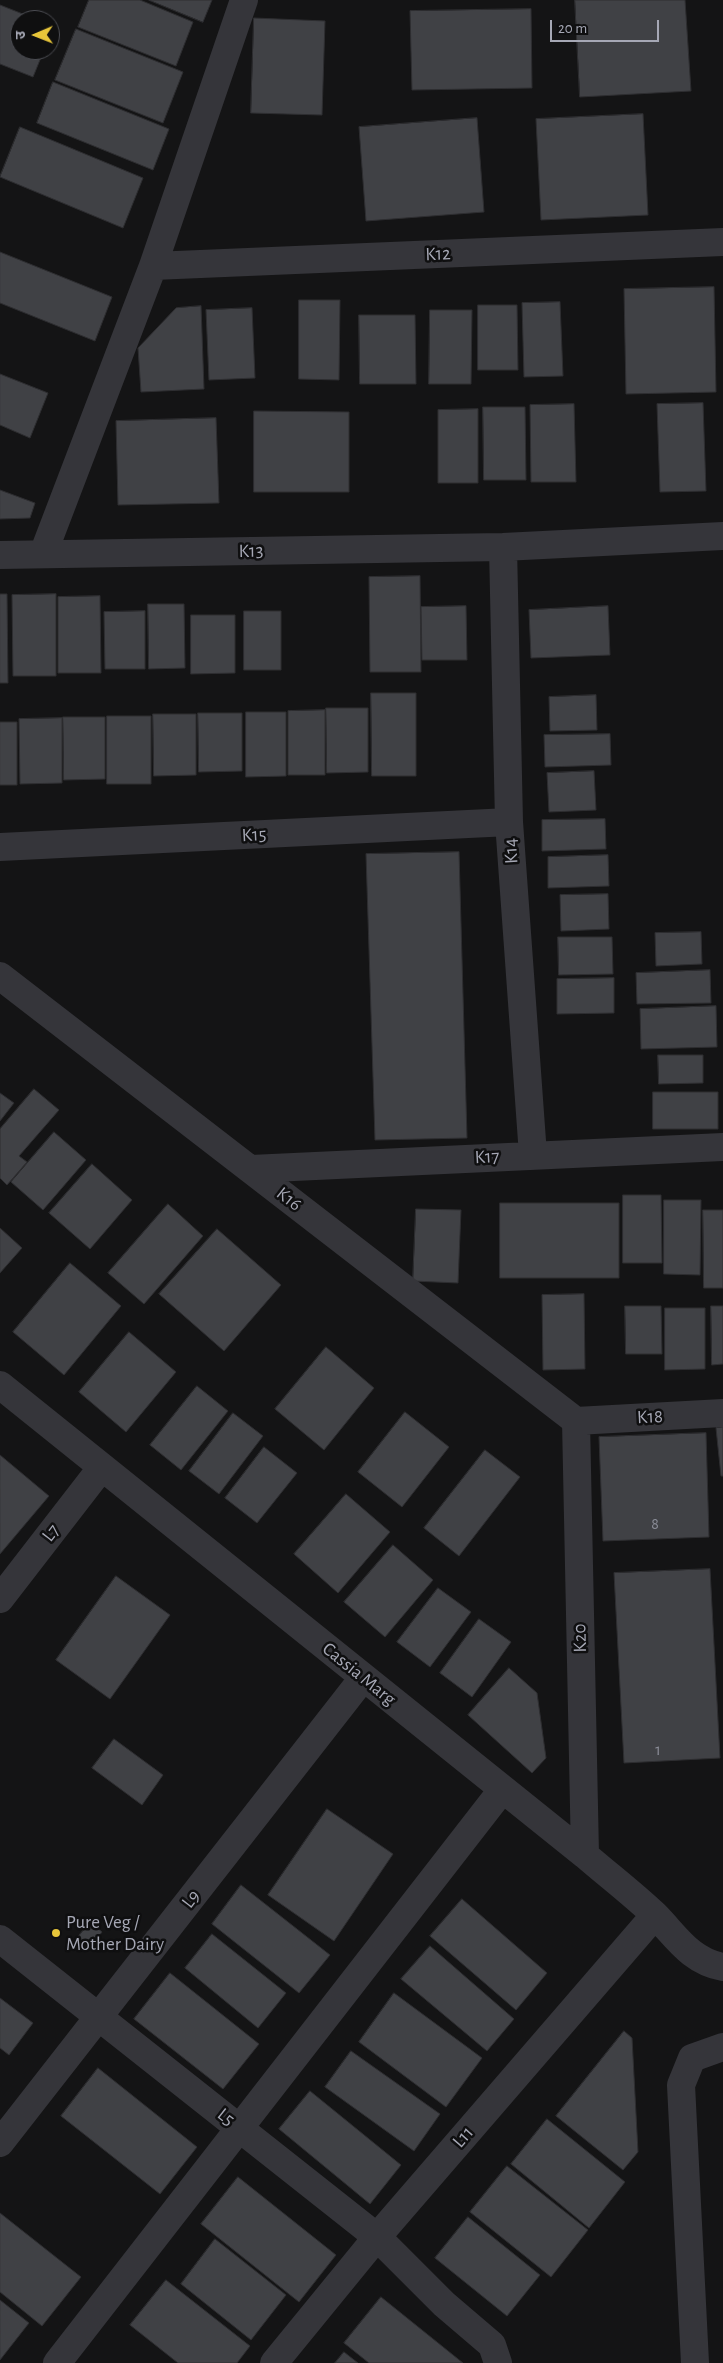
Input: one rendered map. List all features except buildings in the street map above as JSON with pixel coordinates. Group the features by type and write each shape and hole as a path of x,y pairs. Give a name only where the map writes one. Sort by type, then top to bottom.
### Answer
{"street":[{"path":"43,554 153,266 244,0"},
{"name":"K12","path":"153,266 723,242"},
{"name":"K13","path":"0,556 503,547 723,536"},
{"name":"K14","path":"503,547 509,822 533,1155"},
{"name":"K15","path":"0,847 509,822"},
{"name":"K16","path":"0,976 576,1422"},
{"name":"K17","path":"250,1169 723,1148"},
{"name":"Cassia Marg","path":"0,1385 585,1855 655,1916 681,1946 719,1966"},
{"name":"K18","path":"576,1422 723,1413"},
{"name":"K20","path":"576,1422 585,1855"},
{"name":"L7","path":"0,1599 102,1467"},
{"name":"L9","path":"0,2143 363,1678"},
{"path":"57,2363 502,1790"},
{"name":"L11","path":"274,2363 376,2237 655,1916"},
{"name":"L5","path":"0,1939 376,2237 444,2304 492,2345 498,2363"},
{"path":"695,2363 681,2085 692,2058 723,2047"}],"place":[{"name":"Pure Veg / Mother Dairy","path":"56,1933"}]}
